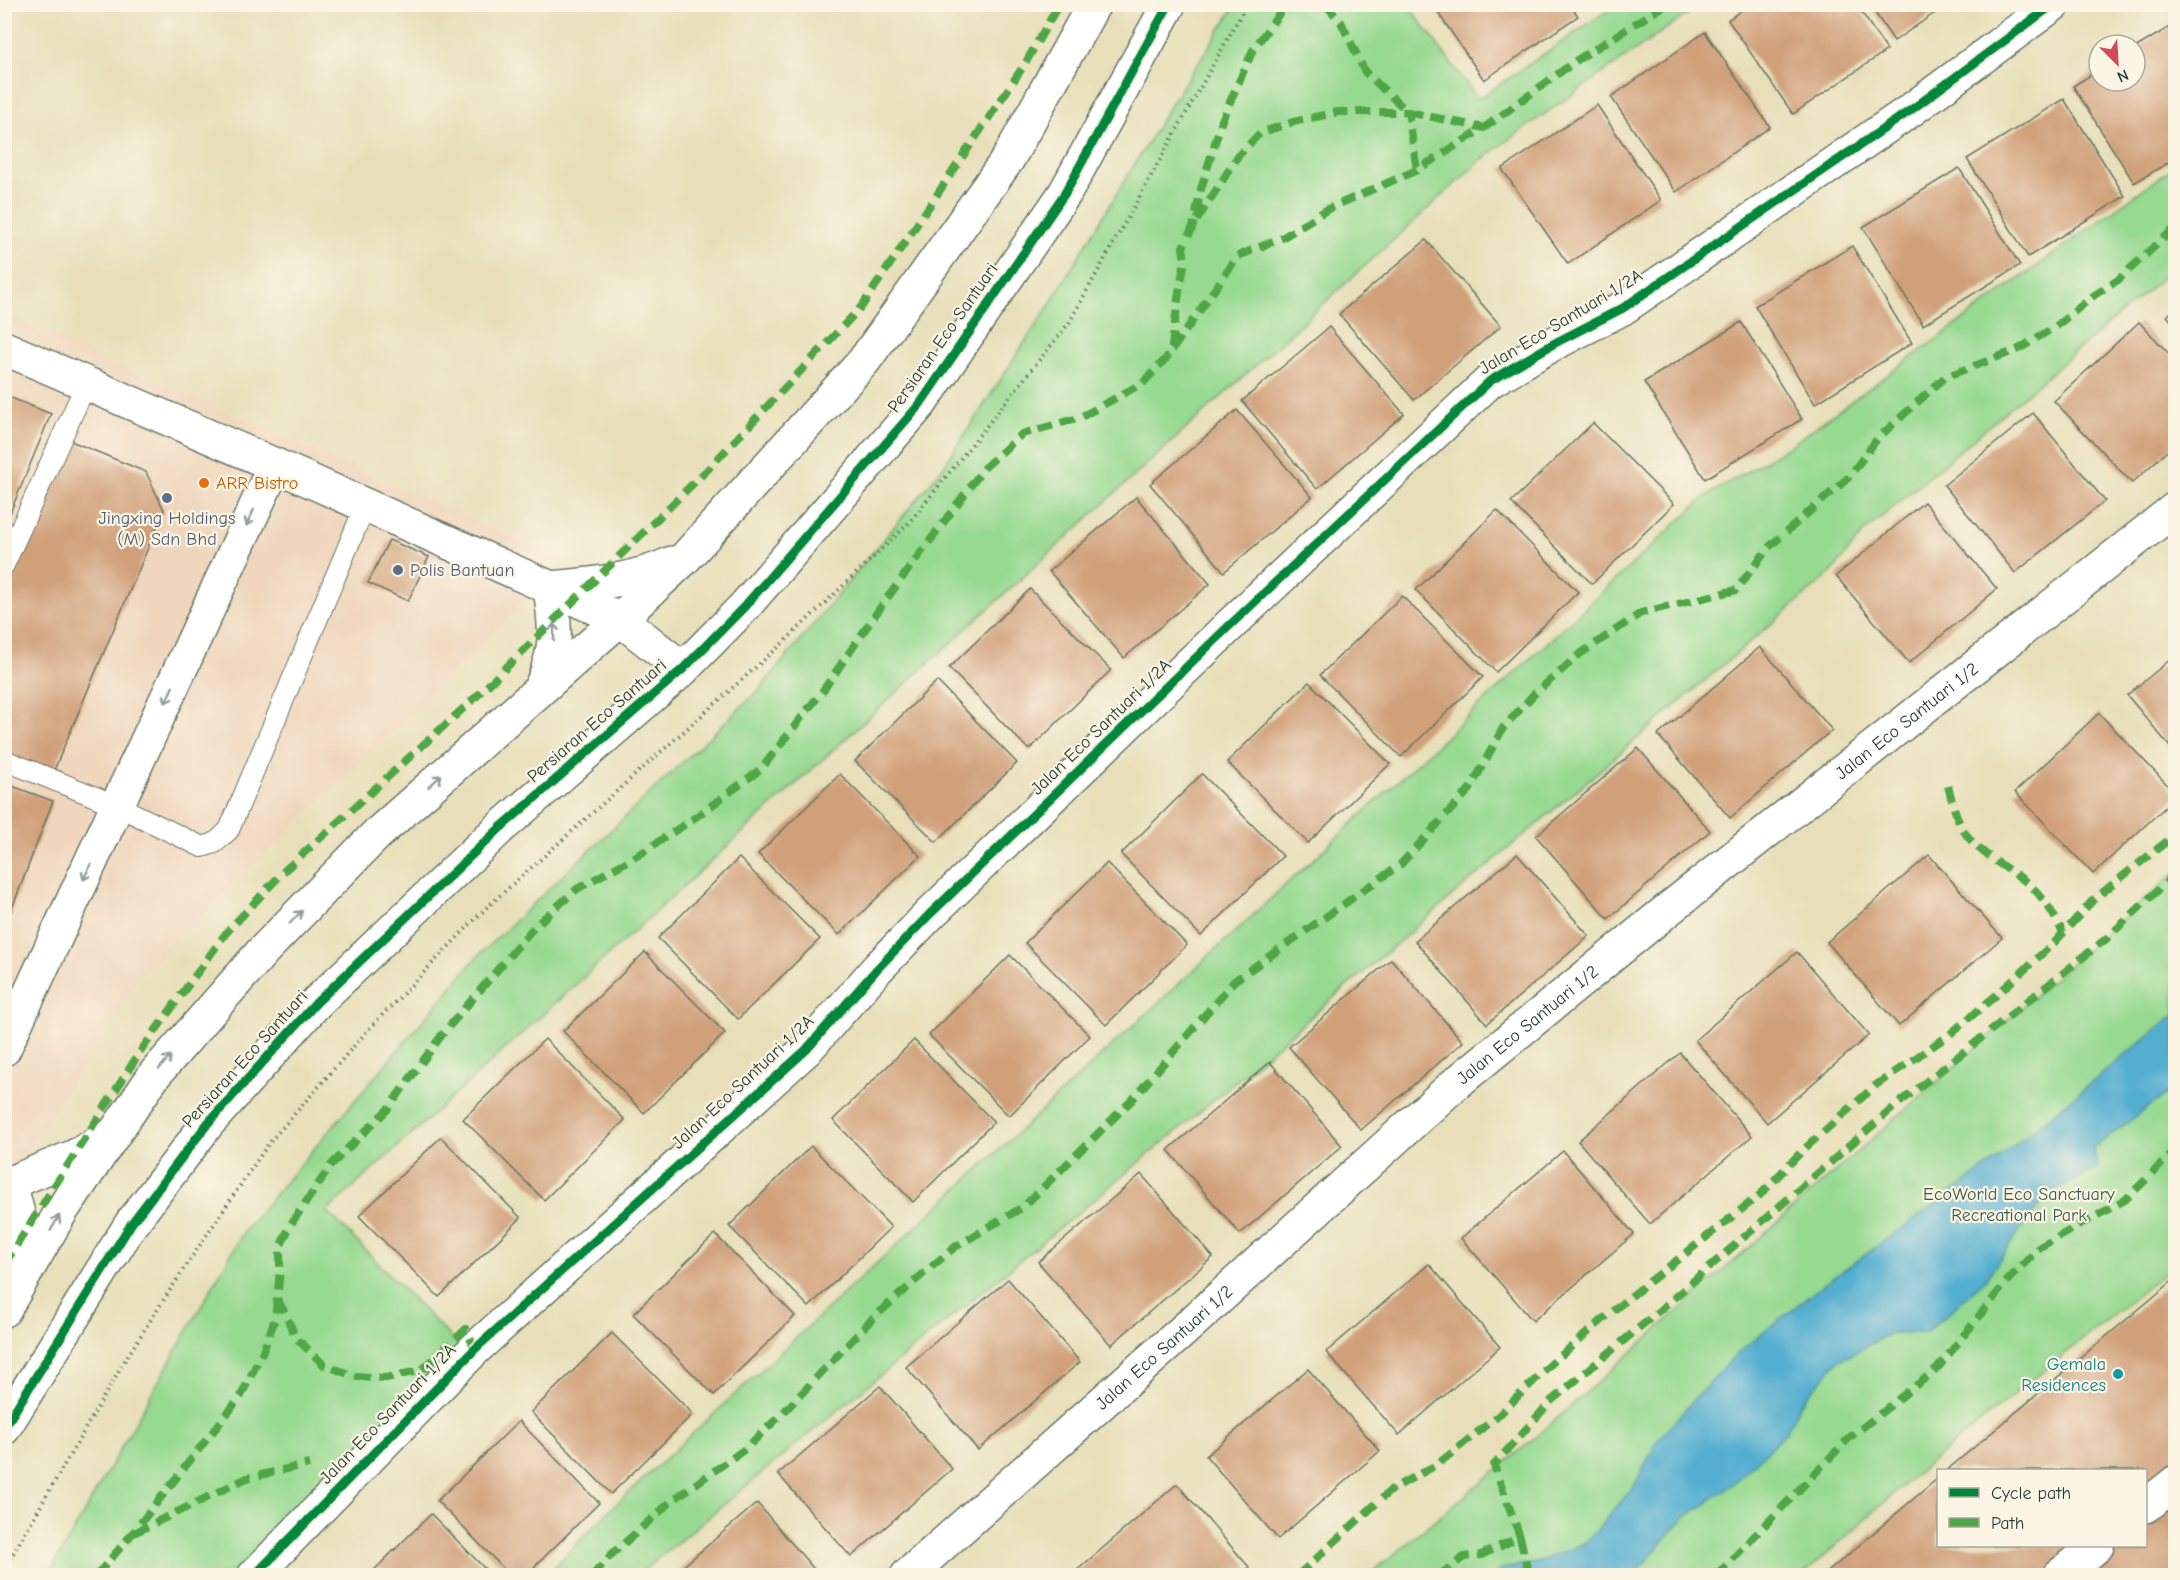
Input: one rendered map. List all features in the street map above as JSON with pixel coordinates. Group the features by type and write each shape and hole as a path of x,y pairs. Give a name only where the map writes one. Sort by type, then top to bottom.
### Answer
{"street":[{"path":"4,1310 62,1210 155,1074 263,951 376,835 620,619 685,558 864,361 1008,159 1094,4"},
{"name":"Persiaran Eco Santuari","path":"4,1428 131,1224 208,1123 317,1002 499,829 683,669 744,607 920,404 1065,193 1168,4"},
{"name":"Jalan Eco Santuari 1/2A","path":"254,1575 475,1349 806,1050 877,969 929,915 1228,627 1490,381 1552,344 1623,308 1911,110 2054,4"},
{"path":"4,348 87,382 620,619 683,669"},
{"path":"4,1049 275,465"},
{"name":"Jalan Eco Santuari 1/2","path":"907,1575 1175,1338 1454,1086 1670,908 2175,508"},
{"path":"550,588 626,579 651,573 685,558"},
{"path":"541,688 554,650 555,620 550,588"},
{"path":"25,1274 24,1236 7,1182 75,1156 113,1135"},
{"path":"2147,1504 2175,1482"},
{"path":"2059,1575 2094,1547"}],"lane":[{"path":"4,565 87,382"},
{"path":"4,760 118,806 202,847 215,843 229,830 365,506"}],"path":[{"path":"4,1569 125,1360 183,1269 269,1143 369,1029 486,908 784,642 909,523 1069,323 1247,4"}],"shaded area":[{"path":"5,316 567,561 140,976 5,1187"}],"green space":[{"path":"1236,5 1408,5 1478,99 1616,5 1700,5 1480,161 327,1211 461,1348 231,1575 48,1576 244,1231 477,957 759,690 942,469 1048,307 1171,104"},
{"path":"2175,166 2175,267 1864,532 1831,573 1182,1127 638,1575 546,1575 610,1510 1706,496 1785,449"},
{"name":"EcoWorld Eco Sanctuary Recreational Park","path":"2175,873 2175,1265 1916,1474 1803,1575 1368,1576 1543,1431"}],"water":[{"path":"2175,1014 2175,1088 2093,1148 2098,1168 2046,1195 1985,1280 1926,1333 1891,1333 1838,1361 1801,1403 1785,1434 1733,1484 1682,1520 1634,1575 1495,1575 1502,1569 1536,1563 1587,1542 1634,1486 1657,1441 1734,1356 1814,1292 1999,1158"}],"building":[{"path":"1432,4 1570,4 1578,16 1484,80"},
{"path":"1750,4 1856,4 1887,50 1793,114 1728,20"},
{"path":"1869,4 1948,4 1894,41"},
{"path":"2171,26 2176,34 2176,158 2134,183 2073,86 2087,77 2087,93 2147,93 2147,41"},
{"path":"1705,32 1770,127 1676,192 1611,97"},
{"path":"2064,99 2125,196 2028,257 1967,159"},
{"path":"1597,105 1661,200 1568,264 1502,169"},
{"path":"1959,168 2020,265 1923,325 1863,227"},
{"path":"1426,240 1501,326 1414,400 1339,314"},
{"path":"1852,246 1912,343 1815,404 1755,306"},
{"path":"2176,308 2176,326 2167,316"},
{"path":"1741,322 1802,419 1705,479 1644,382"},
{"path":"2139,322 2176,361 2176,443 2132,483 2054,401"},
{"path":"1329,327 1404,414 1317,489 1242,401"},
{"path":"4,395 51,414 5,525 4,525"},
{"path":"1237,410 1312,497 1224,572 1150,484"},
{"path":"2033,413 2105,501 2015,573 1944,485"},
{"path":"1593,423 1674,504 1592,584 1511,502"},
{"path":"66,439 146,472 164,510 52,775 4,756 4,585"},
{"path":"1136,497 1210,584 1124,658 1049,571"},
{"path":"1924,502 1997,589 1909,663 1836,576"},
{"path":"1497,510 1578,592 1496,672 1416,590"},
{"name":"Polis Bantuan","path":"389,540 429,557 408,601 368,583"},
{"path":"1030,589 1111,670 1029,750 949,668"},
{"path":"1402,596 1483,677 1401,757 1320,675"},
{"path":"1760,647 1832,730 1730,818 1658,735"},
{"path":"2176,655 2176,754 2127,695"},
{"path":"937,681 1017,763 936,842 855,761"},
{"path":"1309,682 1390,764 1308,843 1227,762"},
{"path":"2099,713 2176,794 2176,797 2093,874 2015,792"},
{"path":"1638,748 1710,831 1608,919 1536,836"},
{"path":"840,774 920,856 839,935 758,854"},
{"path":"1202,774 1283,856 1201,936 1121,854"},
{"path":"4,783 53,801 5,927 4,927"},
{"path":"1517,854 1589,936 1487,1024 1415,941"},
{"path":"1929,855 2002,938 1899,1026 1827,942"},
{"path":"739,858 820,939 738,1019 658,938"},
{"path":"1107,863 1187,945 1106,1025 1025,943"},
{"path":"645,952 725,1033 644,1113 563,1031"},
{"path":"1797,952 1869,1035 1767,1123 1695,1040"},
{"path":"1010,955 1090,1036 1009,1116 929,1035"},
{"path":"1391,959 1463,1042 1361,1130 1289,1047"},
{"path":"545,1039 625,1120 544,1200 463,1119"},
{"path":"914,1040 994,1122 913,1202 833,1120"},
{"path":"1680,1053 1752,1136 1650,1224 1578,1141"},
{"path":"1270,1062 1342,1146 1240,1234 1168,1150"},
{"path":"441,1137 521,1218 439,1297 359,1216"},
{"path":"811,1146 891,1227 809,1307 729,1226"},
{"path":"1563,1151 1634,1234 1533,1321 1461,1238"},
{"path":"1141,1174 1213,1257 1111,1345 1038,1262"},
{"path":"715,1234 795,1316 714,1395 633,1314"},
{"path":"1429,1264 1500,1347 1399,1435 1326,1352"},
{"name":"Gemala Residences","path":"2176,1278 2176,1576 1823,1576 1937,1479 1937,1547 2147,1547 2147,1469 1948,1469"},
{"path":"1008,1279 1080,1362 978,1450 906,1367"},
{"path":"612,1333 693,1414 611,1494 531,1412"},
{"path":"1308,1369 1380,1451 1278,1539 1206,1456"},
{"path":"880,1386 952,1469 851,1557 778,1474"},
{"path":"519,1421 599,1503 525,1576 511,1576 437,1501"},
{"path":"1177,1484 1249,1567 1239,1576 1078,1576 1075,1572"},
{"path":"757,1503 820,1576 672,1576"},
{"path":"431,1514 492,1576 368,1576"}],"marked path":[{"path":"4,1265 140,1052 226,933 284,871 477,696 709,468 862,306 1025,64 1059,4"},
{"path":"96,1576 241,1396 263,1351 275,1319 280,1247 291,1224 332,1164 387,1110 441,1036 534,927 577,889 640,854 693,819 761,769 824,689 882,605 984,468 1022,434 1079,418 1143,383 1171,353 1185,261 1183,247 1193,227 1201,189 1222,120 1253,50 1286,4"},
{"path":"1325,4 1341,22 1365,72 1408,112 1484,128"},
{"path":"1172,350 1238,256 1282,238 1328,209 1417,170 1484,128 1577,60 1667,4"},
{"path":"1197,220 1238,156 1260,133 1293,122 1338,112 1408,112 1417,170"},
{"path":"592,1576 613,1553 673,1500 745,1449 783,1413 872,1319 923,1274 955,1247 1023,1207 1132,1100 1234,981 1401,864 1470,789 1503,728 1533,695 1580,654 1641,613 1736,590 1769,547 1849,477 1877,439 1945,377 2019,349 2056,326 2096,294 2118,280 2176,227"},
{"path":"1948,786 1958,820 1969,838 1982,851 2037,892 2063,933"},
{"path":"1297,1576 1392,1489 1438,1464 1497,1417 1551,1364 1615,1309 1761,1194 1802,1151 1876,1085 1949,1035 2000,992 2056,941 2093,900 2176,834"},
{"path":"1438,1576 1464,1557 1481,1555 1520,1537 1494,1465 1552,1400 1646,1322 1893,1108 2106,939 2176,873"},
{"path":"1716,1576 1849,1438 1937,1369 2008,1280 2040,1247 2125,1200 2176,1150"},
{"path":"277,1299 296,1338 324,1365 354,1376 386,1378 422,1370 466,1329 475,1349"},
{"path":"134,1533 247,1478 309,1464"},
{"path":"1520,1537 1529,1576"}],"cycle path":[{"path":"4,1428 131,1224 208,1123 317,1002 499,829 683,669 744,607 920,404 1065,193 1169,4"},
{"path":"254,1576 475,1349 806,1050 877,969 929,915 1228,627 1490,381 1553,344 1623,308 1911,110 2054,4"}],"place":[{"name":"ARR Bistro","path":"204,483"},
{"name":"Jingxing Holdings (M) Sdn Bhd","path":"167,498"},
{"name":"Polis Bantuan","path":"398,570"},
{"name":"Gemala Residences","path":"2118,1374"}]}
